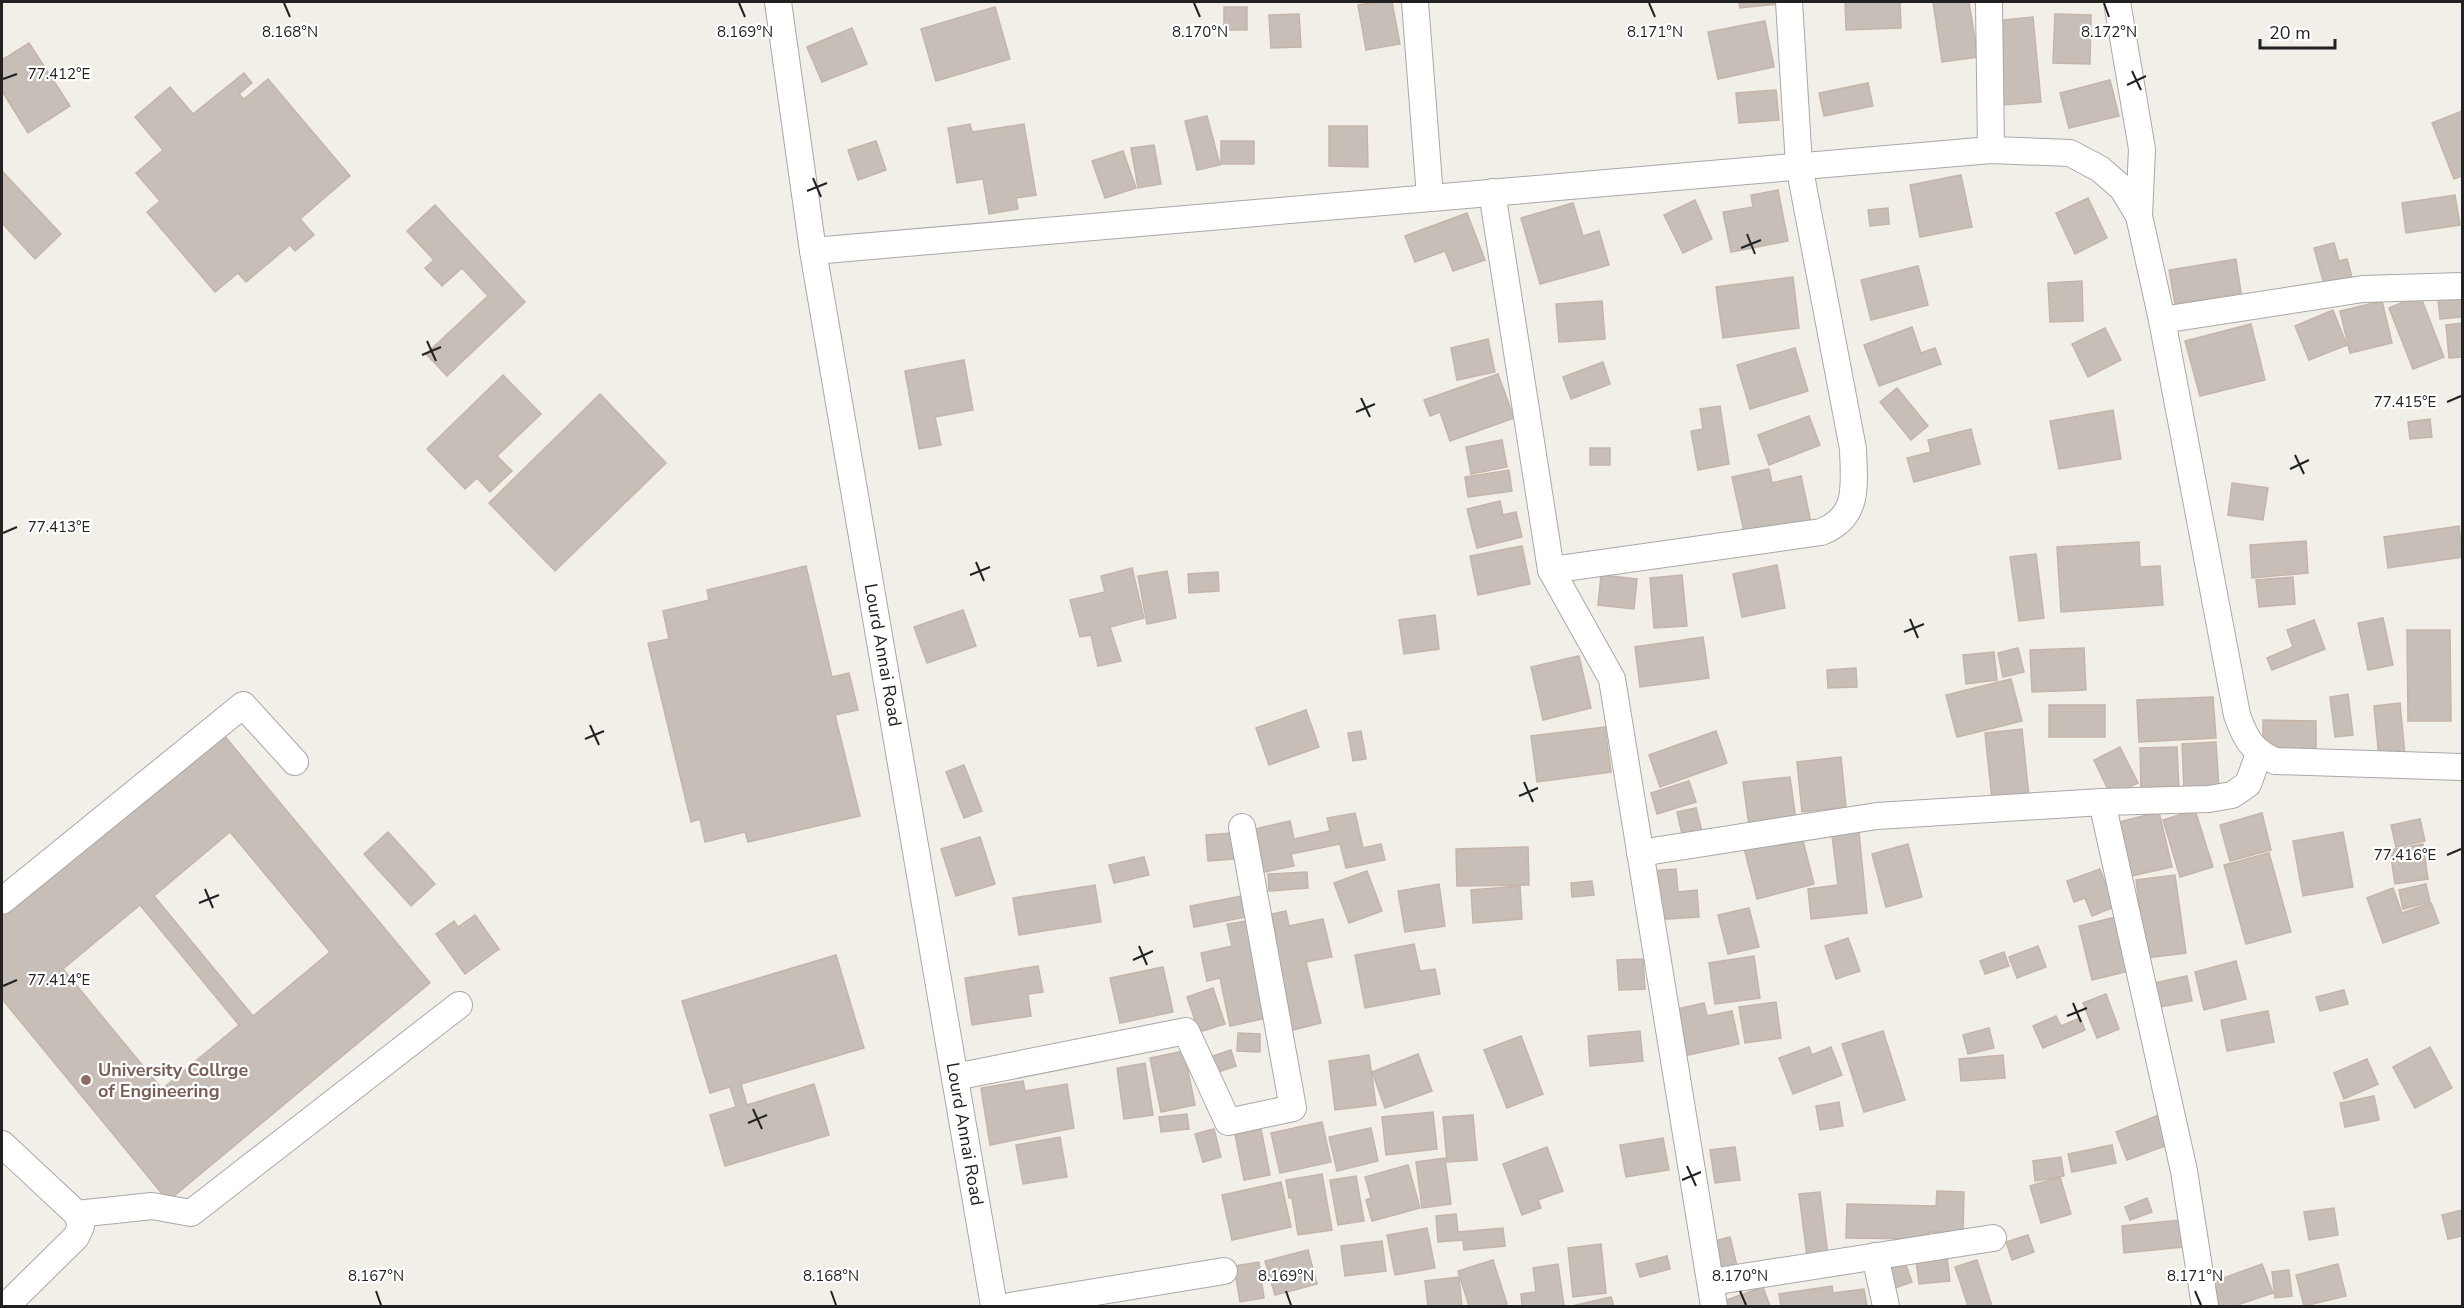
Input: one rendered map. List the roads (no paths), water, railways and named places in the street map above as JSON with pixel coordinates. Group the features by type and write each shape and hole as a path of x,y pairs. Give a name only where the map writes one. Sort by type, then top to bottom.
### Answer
{"street":[{"name":"Lourd Annai Road","path":"778,2 813,251 994,1306"},
{"path":"1415,2 1430,197"},
{"path":"1551,570 1821,532 1834,527 1845,517 1851,503 1854,486 1853,449 1799,165 1789,2"},
{"path":"1989,2 1991,150"},
{"path":"2117,2 2142,149 2139,216 2162,320 2237,715 2244,734 2259,754 2275,760 2463,767"},
{"path":"813,251 1991,150 2070,153 2100,169 2123,189 2139,216"},
{"path":"1492,192 1551,570 1612,679 1712,1294 1875,1256 1993,1238"},
{"path":"2162,320 2363,289 2463,286"},
{"path":"2,901 243,705 295,762"},
{"path":"1640,853 1877,816 2103,802 2209,799 2232,795 2247,784 2259,754"},
{"path":"2103,802 2184,1171 2205,1306"},
{"path":"955,1077 1186,1031 1228,1122 1293,1108 1242,827"},
{"path":"77,1214 152,1206 191,1213 459,1005"},
{"path":"4,1151 77,1214 81,1226 76,1238 6,1306"},
{"path":"1875,1256 1886,1306"},
{"path":"1010,1306 1224,1271"}],"place":[{"name":"University Collrge of Engineering","path":"86,1080"}]}
